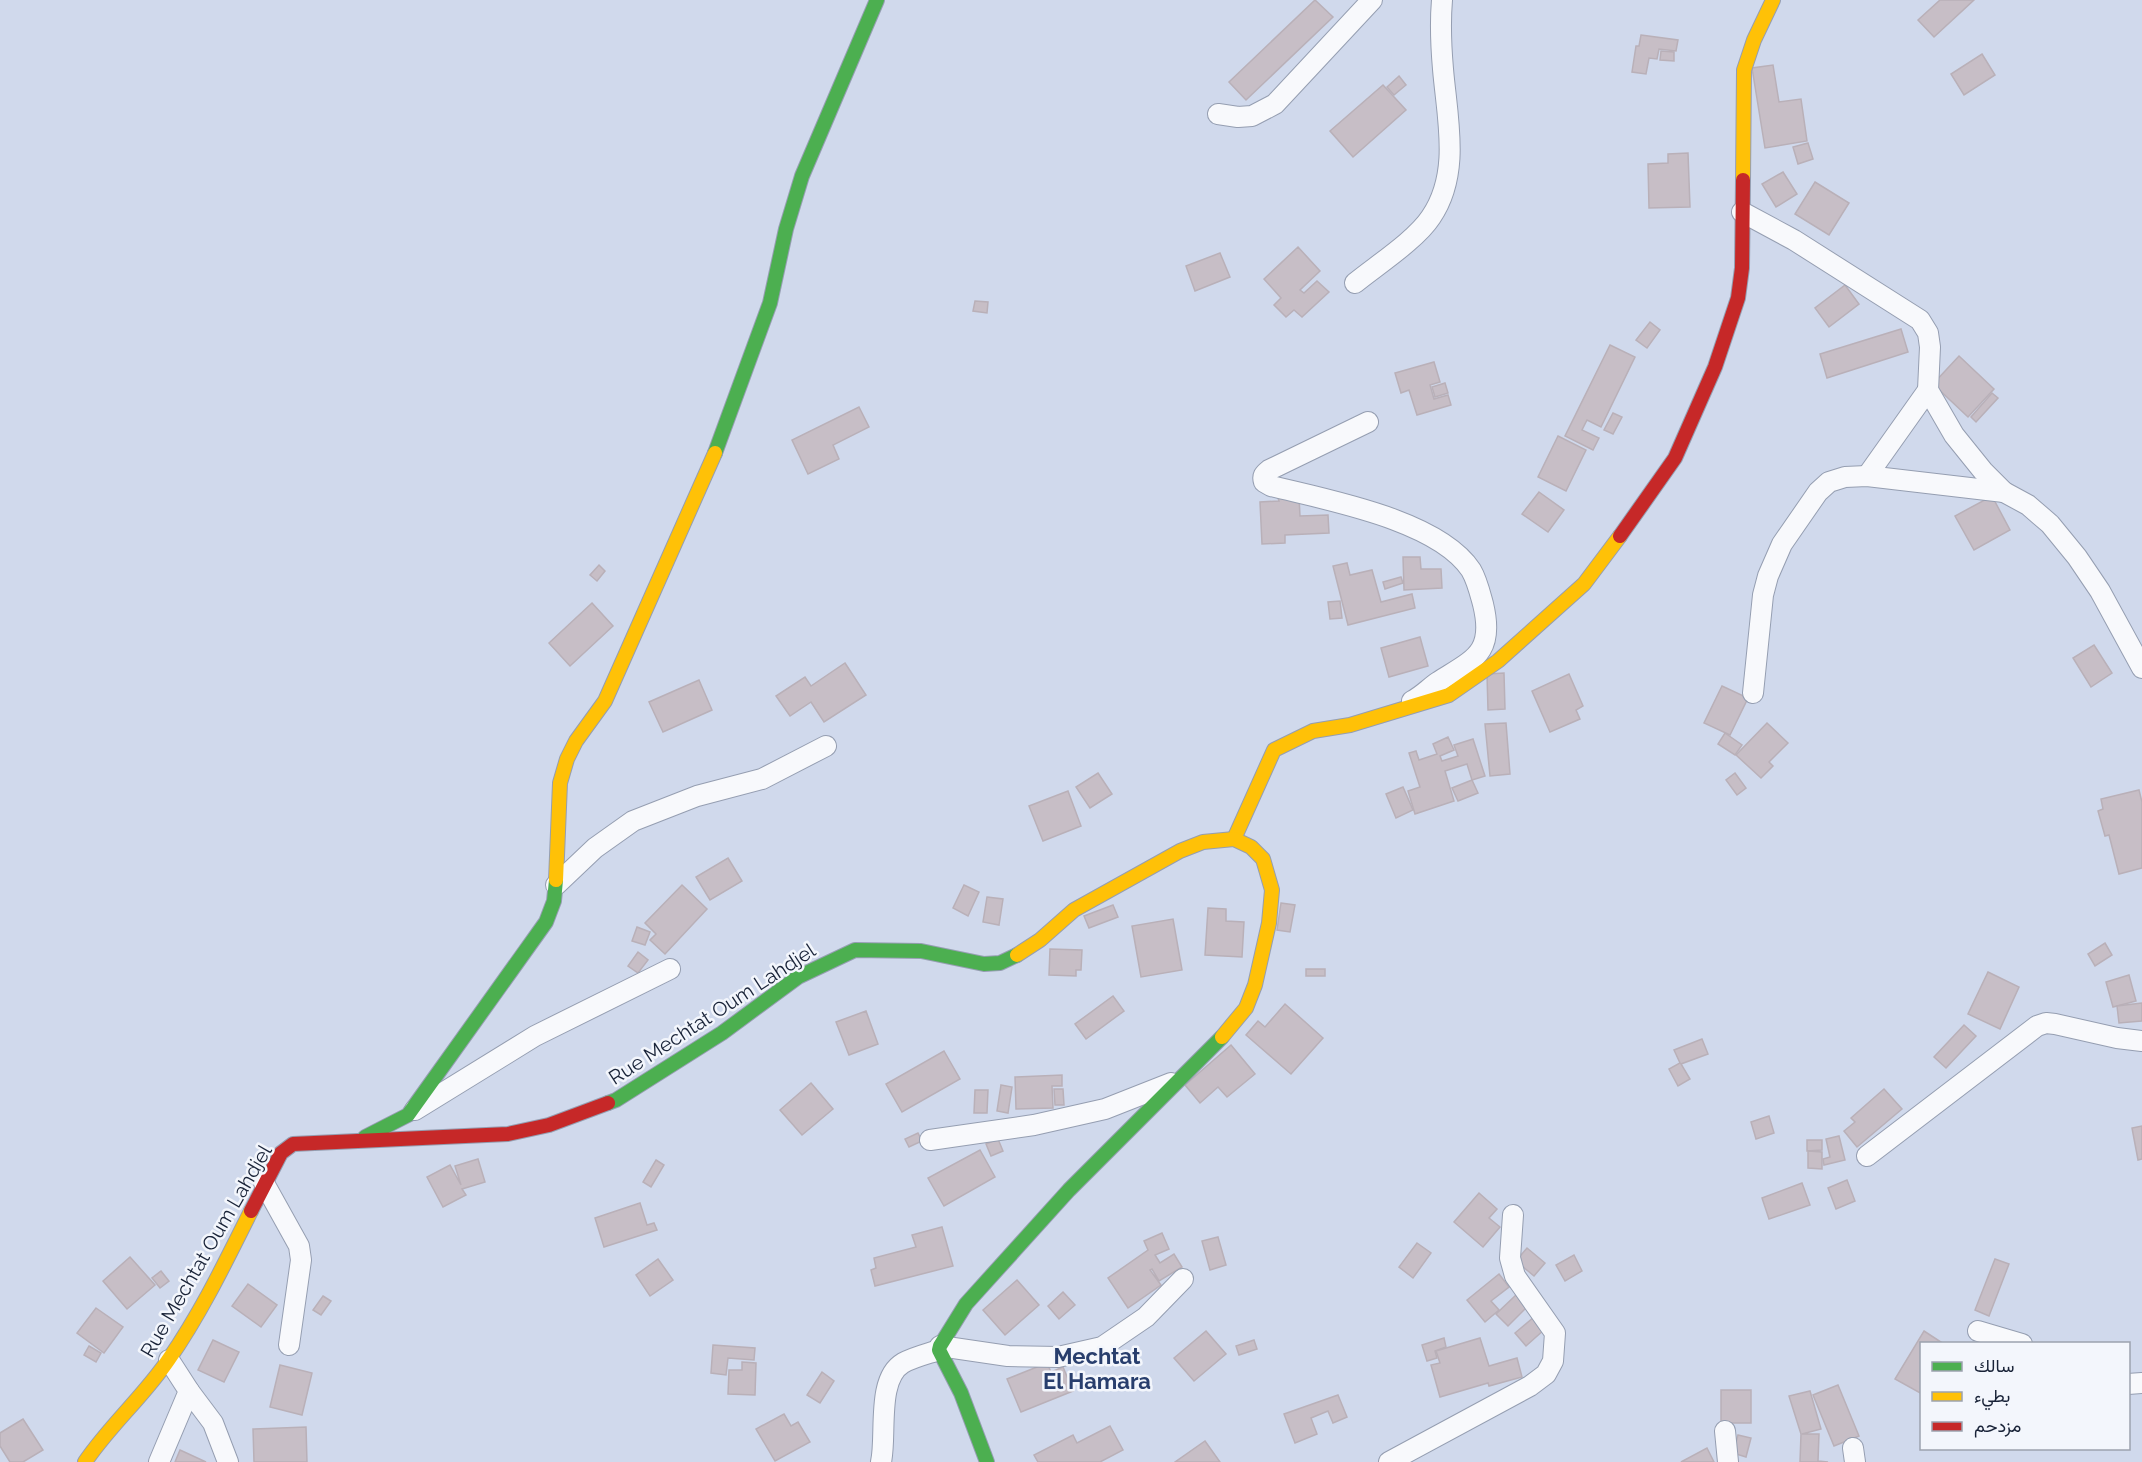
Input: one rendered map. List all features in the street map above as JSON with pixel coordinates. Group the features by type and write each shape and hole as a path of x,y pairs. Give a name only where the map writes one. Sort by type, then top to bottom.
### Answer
{"street":[{"path":"408,1115 546,922 554,901 560,783 567,759 576,741 605,701 711,464 770,303 786,230 802,176 877,0"},
{"path":"1218,114 1238,117 1252,116 1275,104 1372,0"},
{"path":"1355,283 1413,236 1430,219 1441,200 1450,156 1449,119 1441,49 1442,0"},
{"path":"939,1348 966,1304 1069,1190 1231,1028 1246,1008 1255,985 1269,923 1272,890 1263,859 1251,847 1234,839 1274,750 1313,731 1350,725 1449,695 1498,662 1584,584 1675,458 1714,367 1738,298 1742,268 1744,69 1754,40 1773,0"},
{"path":"1742,212 1794,240 1920,320 1928,333 1930,347 1928,390 1954,435 1983,471 2004,492 2028,505 2050,524 2077,557 2100,591 2142,668"},
{"path":"1867,476 1928,390"},
{"path":"1368,422 1269,470 1263,478 1264,482 1271,486 1339,502 1430,535 1447,546 1471,570 1481,595 1487,631 1479,654 1462,669 1389,714"},
{"path":"1753,693 1763,595 1768,576 1782,544 1818,492 1829,482 1845,477 1867,476 2004,492"},
{"path":"556,885 596,848 633,821 697,796 762,779 825,746"},
{"name":"Rue Mechtat Oum Lahdjel","path":"85,1462 169,1360 227,1261 281,1153 293,1144 508,1134 549,1125 616,1100 722,1033 798,977 831,960 855,950 887,949 921,951 984,964 1000,963 1015,957 1040,940 1074,910 1180,852 1203,842 1234,839"},
{"path":"356,1142 408,1115 535,1036 670,969"},
{"path":"1866,1156 2037,1026 2046,1023 2055,1024 2117,1038 2142,1041"},
{"path":"930,1140 1034,1125 1105,1109 1176,1081"},
{"path":"264,1183 299,1246 302,1260 289,1345"},
{"path":"1389,1462 1530,1386 1546,1374 1553,1361 1555,1333 1515,1276 1510,1258 1513,1215"},
{"path":"881,1462 887,1384 893,1371 903,1363 939,1348 1008,1356 1058,1357 1102,1347 1146,1317 1183,1279"},
{"path":"1978,1331 2015,1342"},
{"path":"939,1348 962,1393 987,1462"},
{"path":"169,1360 213,1424 228,1462"},
{"path":"159,1462 189,1391"},
{"path":"1725,1431 1728,1462"}],"building":[{"path":"1315,0 1333,17 1246,100 1229,82"},
{"path":"1940,0 1974,0 1934,37 1918,20"},
{"path":"1641,35 1678,40 1676,51 1659,49 1657,59 1649,58 1646,74 1632,72 1636,46 1639,46"},
{"path":"1661,51 1674,52 1674,61 1660,60"},
{"path":"1982,54 1995,75 1964,95 1951,74"},
{"path":"1773,65 1779,102 1801,99 1807,141 1765,148 1752,68"},
{"path":"1399,76 1406,85 1394,95 1387,87"},
{"path":"1383,85 1406,110 1353,157 1330,131"},
{"path":"1808,143 1813,159 1798,164 1793,147"},
{"path":"1688,153 1690,207 1649,208 1648,164 1668,163 1668,154"},
{"path":"1783,172 1797,194 1776,207 1762,184"},
{"path":"1815,182 1849,203 1829,235 1795,214"},
{"path":"1298,247 1320,271 1300,290 1304,293 1317,281 1329,292 1302,317 1294,310 1286,317 1274,305 1281,298 1264,279"},
{"path":"1220,253 1230,277 1195,291 1186,266"},
{"path":"1845,285 1859,304 1829,327 1815,308"},
{"path":"975,301 988,302 987,313 973,311"},
{"path":"1650,322 1660,330 1647,348 1636,340"},
{"path":"1901,329 1908,352 1827,378 1820,354"},
{"path":"1610,345 1635,357 1601,427 1587,420 1582,430 1599,438 1593,450 1565,436"},
{"path":"1959,356 1994,389 1968,417 1933,384"},
{"path":"1434,362 1440,382 1430,385 1434,399 1448,395 1451,405 1417,415 1409,390 1401,393 1395,373"},
{"path":"1445,383 1448,393 1435,397 1432,387"},
{"path":"1992,393 1998,398 1976,422 1971,417"},
{"path":"859,407 869,427 833,445 839,459 808,474 792,440"},
{"path":"1613,413 1622,417 1613,434 1604,430"},
{"path":"1558,436 1586,450 1566,491 1538,477"},
{"path":"1539,492 1564,510 1548,532 1522,514"},
{"path":"1992,496 2010,530 1974,550 1955,516"},
{"path":"1299,497 1300,516 1328,515 1329,533 1285,535 1285,543 1262,544 1260,502"},
{"path":"1403,557 1420,557 1421,569 1441,569 1442,588 1404,590"},
{"path":"1347,563 1350,575 1372,570 1381,602 1412,594 1415,608 1348,625 1333,566"},
{"path":"599,565 605,571 597,581 590,575"},
{"path":"1401,577 1403,583 1385,589 1383,582"},
{"path":"1340,601 1342,618 1330,619 1328,602"},
{"path":"592,603 613,626 570,666 549,643"},
{"path":"1420,637 1428,666 1389,677 1381,648"},
{"path":"2094,645 2112,673 2091,687 2073,658"},
{"path":"845,663 866,695 824,722 811,702 790,716 776,696 805,677 811,686"},
{"path":"1504,673 1505,709 1488,710 1487,674"},
{"path":"1569,674 1583,706 1576,710 1580,719 1550,732 1532,691"},
{"path":"699,680 712,710 663,732 649,702"},
{"path":"1722,686 1748,698 1730,735 1704,723"},
{"path":"1506,723 1510,774 1490,776 1485,724"},
{"path":"1767,723 1788,743 1769,762 1773,766 1761,778 1736,755"},
{"path":"1725,733 1742,745 1735,755 1718,744"},
{"path":"1448,737 1454,750 1440,756 1442,761 1458,756 1454,745 1473,739 1485,776 1472,780 1467,764 1445,771 1454,801 1415,814 1408,791 1420,787 1409,753 1416,751 1419,760 1437,754 1433,744"},
{"path":"1098,773 1112,794 1090,808 1076,787"},
{"path":"1735,773 1746,788 1737,795 1726,780"},
{"path":"1472,780 1478,793 1458,801 1452,788"},
{"path":"1403,787 1413,810 1396,818 1386,794"},
{"path":"2139,790 2142,802 2142,868 2119,874 2109,835 2105,836 2098,811 2103,809 2101,799"},
{"path":"1068,791 1081,826 1043,841 1029,806"},
{"path":"728,858 742,881 710,900 696,877"},
{"path":"682,885 707,909 665,954 650,940 656,934 645,923"},
{"path":"964,885 979,892 968,916 953,908"},
{"path":"987,897 1003,899 999,925 983,922"},
{"path":"1281,903 1295,905 1290,932 1277,930"},
{"path":"1113,905 1118,917 1089,928 1084,916"},
{"path":"1208,908 1226,909 1226,921 1244,922 1242,957 1205,955"},
{"path":"1173,919 1182,970 1141,977 1132,926"},
{"path":"637,927 650,932 645,945 632,941"},
{"path":"2105,943 2112,955 2095,966 2088,954"},
{"path":"1050,949 1082,950 1081,970 1076,970 1076,976 1049,975"},
{"path":"638,952 648,960 638,973 628,966"},
{"path":"1306,969 1325,969 1325,976 1306,976"},
{"path":"1988,972 2019,987 2000,1029 1968,1014"},
{"path":"2129,975 2136,1001 2113,1007 2106,982"},
{"path":"1113,996 1124,1011 1086,1039 1075,1024"},
{"path":"2142,1003 2142,1021 2119,1023 2117,1006"},
{"path":"1285,1004 1323,1038 1291,1074 1246,1035 1258,1021 1265,1027"},
{"path":"866,1011 878,1044 849,1055 836,1022"},
{"path":"1964,1025 1976,1036 1946,1068 1934,1057"},
{"path":"1702,1039 1708,1054 1681,1064 1690,1079 1678,1086 1669,1069 1680,1063 1674,1050"},
{"path":"1231,1045 1255,1074 1227,1097 1218,1087 1200,1103 1185,1085"},
{"path":"944,1051 960,1079 902,1112 886,1084"},
{"path":"1062,1075 1062,1086 1052,1086 1053,1108 1016,1109 1015,1077"},
{"path":"811,1083 833,1109 802,1135 780,1110"},
{"path":"1001,1085 1012,1087 1008,1113 997,1111"},
{"path":"1054,1089 1063,1089 1064,1105 1055,1105"},
{"path":"1884,1089 1902,1109 1857,1147 1844,1131 1855,1122 1851,1118"},
{"path":"975,1090 988,1090 987,1113 974,1113"},
{"path":"1769,1116 1774,1133 1756,1139 1751,1122"},
{"path":"2142,1126 2142,1159 2138,1160 2132,1128"},
{"path":"918,1133 922,1141 909,1147 905,1139"},
{"path":"1839,1136 1845,1160 1824,1165 1823,1159 1830,1157 1826,1139"},
{"path":"998,1139 1003,1151 991,1156 986,1144"},
{"path":"1807,1140 1822,1140 1822,1150 1807,1151"},
{"path":"980,1150 995,1177 944,1206 928,1178"},
{"path":"1808,1151 1822,1152 1822,1169 1808,1168"},
{"path":"478,1159 485,1182 462,1189 466,1195 443,1207 427,1177 450,1165 461,1185 455,1166"},
{"path":"656,1160 664,1165 651,1187 643,1182"},
{"path":"1847,1180 1855,1201 1836,1209 1828,1188"},
{"path":"1802,1183 1810,1205 1769,1219 1762,1198"},
{"path":"1479,1193 1497,1209 1489,1218 1500,1227 1483,1247 1454,1222"},
{"path":"640,1203 647,1225 654,1223 657,1230 604,1247 595,1218"},
{"path":"942,1227 953,1266 875,1286 871,1270 876,1268 874,1258 916,1247 912,1235"},
{"path":"1162,1233 1169,1249 1155,1255 1160,1263 1174,1254 1182,1267 1159,1281 1152,1269 1150,1270 1161,1285 1128,1308 1108,1278 1148,1250 1144,1241"},
{"path":"1218,1237 1226,1265 1210,1270 1202,1241"},
{"path":"1417,1243 1431,1253 1413,1278 1399,1267"},
{"path":"1527,1248 1545,1263 1534,1276 1516,1261"},
{"path":"1574,1255 1582,1271 1565,1281 1556,1265"},
{"path":"130,1257 155,1285 127,1309 103,1281"},
{"path":"658,1259 673,1280 650,1296 636,1275"},
{"path":"1995,1259 2009,1264 1989,1316 1975,1310"},
{"path":"161,1271 169,1281 160,1288 152,1278"},
{"path":"1499,1274 1509,1287 1491,1301 1499,1310 1485,1322 1467,1300"},
{"path":"1017,1280 1039,1305 1005,1335 983,1310"},
{"path":"248,1284 277,1305 261,1327 232,1306"},
{"path":"1063,1292 1075,1305 1059,1319 1048,1306"},
{"path":"1517,1294 1528,1306 1508,1326 1496,1314"},
{"path":"323,1296 331,1301 321,1315 313,1310"},
{"path":"96,1308 123,1327 104,1353 77,1333"},
{"path":"1534,1317 1545,1329 1526,1346 1515,1333"},
{"path":"1206,1331 1226,1354 1194,1381 1174,1358"},
{"path":"1924,1331 1941,1342 1920,1342 1920,1393 1895,1379"},
{"path":"1444,1338 1446,1347 1435,1351 1437,1358 1427,1361 1422,1345"},
{"path":"1480,1338 1489,1366 1517,1358 1522,1377 1489,1386 1488,1383 1440,1397 1431,1365 1440,1363 1436,1351"},
{"path":"213,1340 239,1352 224,1382 198,1370"},
{"path":"1254,1340 1257,1349 1239,1355 1236,1346"},
{"path":"713,1345 755,1348 754,1360 728,1358 726,1375 711,1373"},
{"path":"89,1346 101,1353 96,1362 84,1355"},
{"path":"742,1362 756,1363 755,1395 728,1394 729,1370 742,1370"},
{"path":"1047,1363 1051,1372 1063,1367 1073,1391 1021,1412 1007,1379"},
{"path":"280,1365 312,1373 302,1415 270,1407"},
{"path":"822,1372 834,1381 820,1403 807,1395"},
{"path":"1838,1385 1859,1436 1834,1446 1813,1395"},
{"path":"1721,1390 1751,1390 1751,1423 1721,1423"},
{"path":"1810,1391 1821,1429 1802,1434 1819,1434 1818,1461 1828,1462 1800,1462 1801,1434 1789,1396"},
{"path":"1338,1395 1347,1417 1333,1423 1328,1411 1311,1418 1317,1434 1295,1443 1284,1414"},
{"path":"784,1414 791,1426 798,1422 810,1442 775,1461 756,1429"},
{"path":"23,1419 43,1450 23,1462 10,1462 0,1446 0,1433"},
{"path":"1110,1426 1123,1450 1100,1462 1038,1462 1034,1455 1073,1435 1077,1443"},
{"path":"306,1427 307,1462 254,1462 253,1429"},
{"path":"1738,1435 1751,1438 1746,1457 1733,1453"},
{"path":"1205,1441 1220,1462 1175,1462"},
{"path":"1707,1448 1714,1462 1681,1462"},
{"path":"180,1450 206,1462 175,1462"}],"traffic: fast":[{"path":"715,453 770,303 786,229 802,176 877,0"},
{"path":"365,1137 408,1115 546,922 554,901 556,880"},
{"path":"608,1103 722,1033 798,977 855,950 921,951 984,964 1000,963 1017,955"},
{"path":"987,1462 961,1393 939,1350 940,1346 966,1304 1069,1190 1222,1037"}],"traffic: slow":[{"path":"1743,180 1744,70 1754,40 1773,0"},
{"path":"556,880 560,783 567,759 576,741 605,701 715,453"},
{"path":"1234,839 1274,750 1313,731 1350,725 1449,695 1498,661 1584,584 1620,536"},
{"path":"1017,955 1040,940 1074,910 1180,851 1203,842 1234,839 1251,847 1263,859 1272,890 1269,923 1255,985 1246,1008 1222,1037"},
{"path":"85,1462 159,1373 181,1341 213,1286 251,1211"}],"traffic: jam":[{"path":"1620,536 1675,458 1715,367 1738,298 1742,268 1743,180"},
{"path":"251,1211 281,1153 293,1144 508,1134 549,1125 608,1103"}],"district":[{"name":"Mechtat El Hamara","path":"1097,1368"}]}
